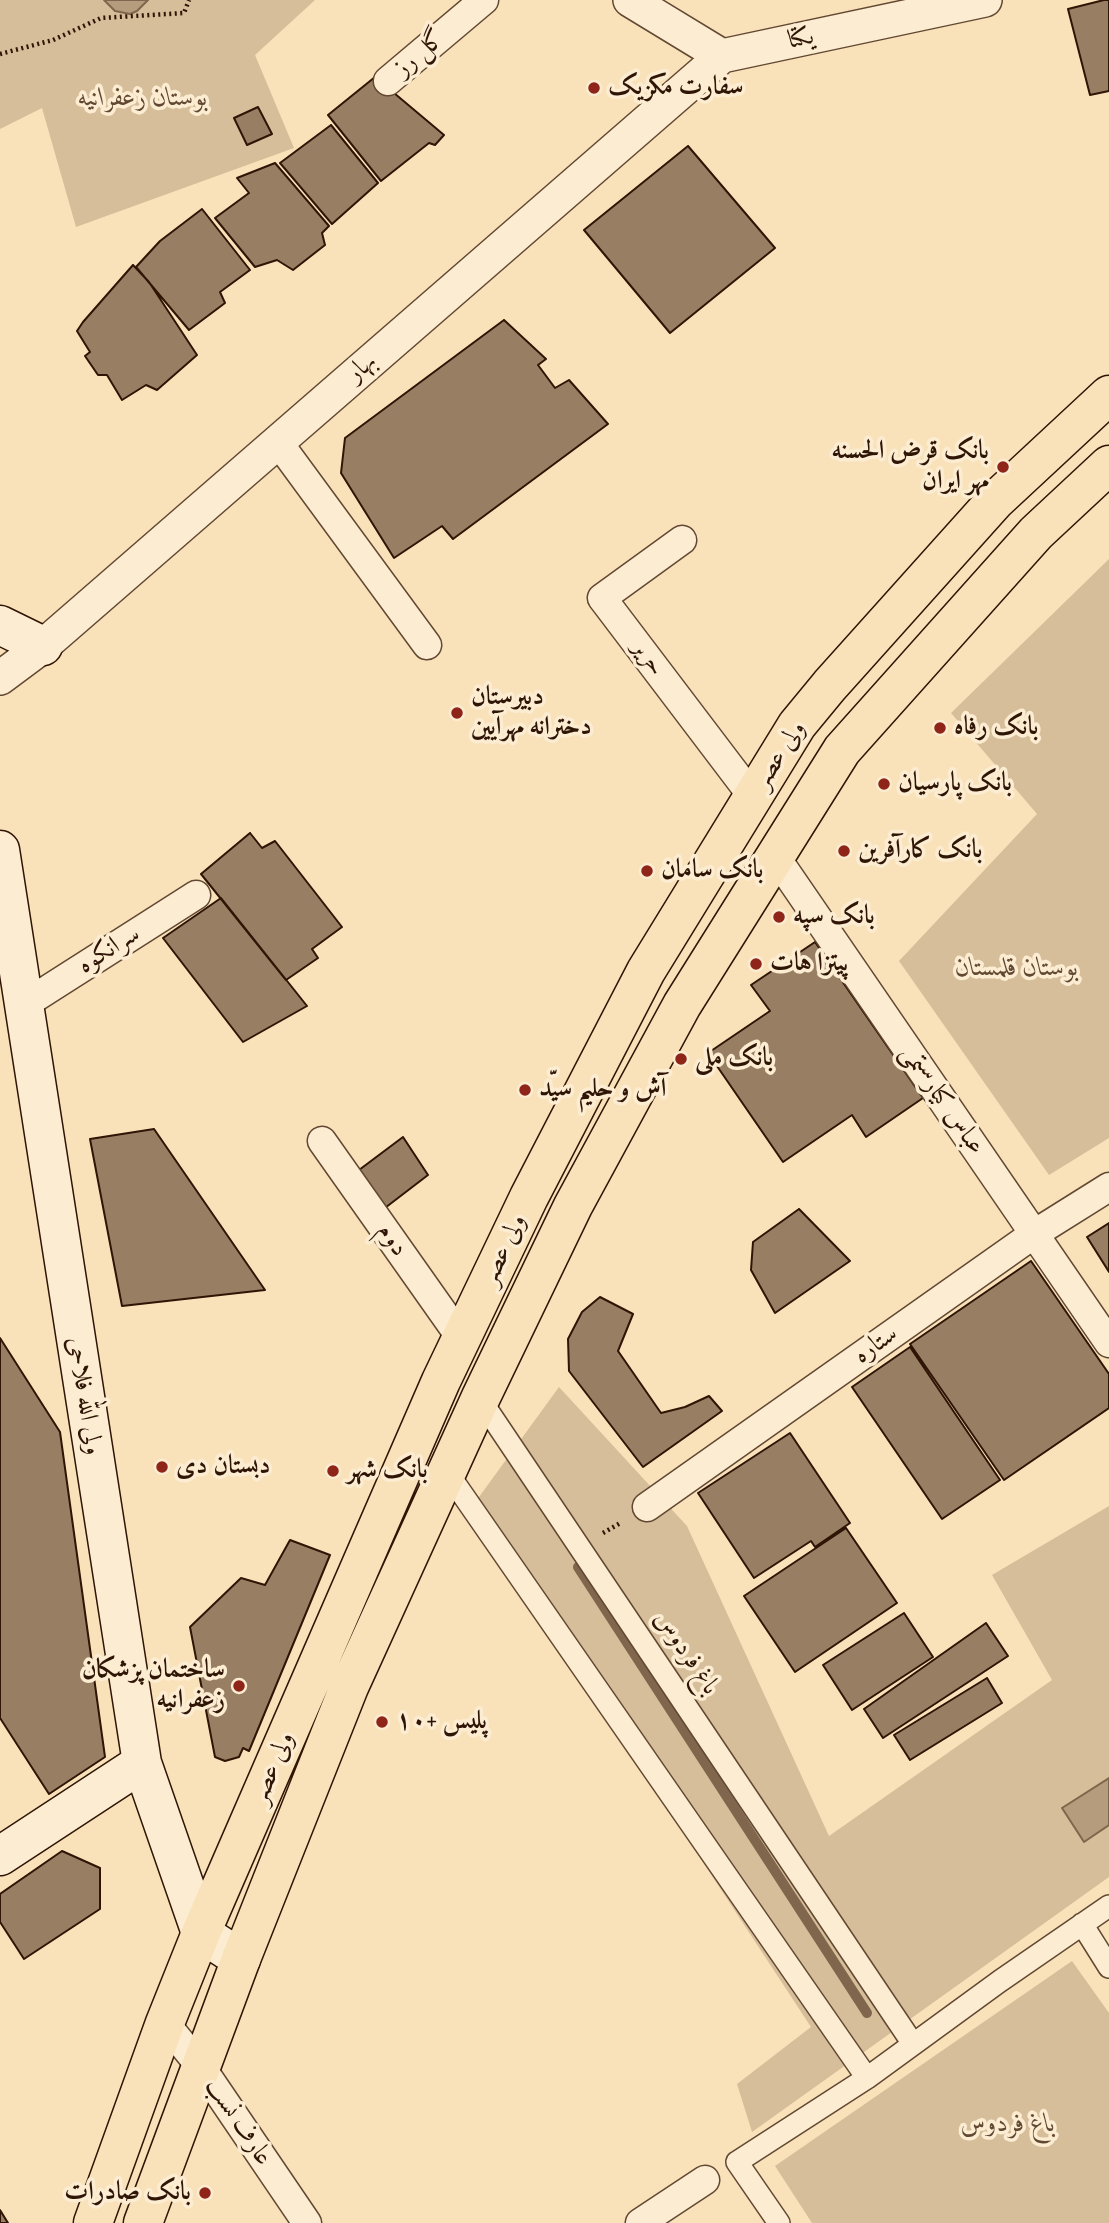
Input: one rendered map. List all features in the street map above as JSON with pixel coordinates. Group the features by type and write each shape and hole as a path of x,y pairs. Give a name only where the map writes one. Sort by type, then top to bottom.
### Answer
{"main road":[{"name":"ولی عصر","path":"93,2223 201,1933 461,1338 529,1197 646,971 797,725 995,501 1109,395"},
{"name":"ولی عصر","path":"143,2223 242,1959 349,1686 480,1399 573,1206 675,1017 842,750 1036,533 1109,466"},
{"path":"0,625 43,646"},
{"name":"ولی‌ الله فلاحی","path":"0,850 142,1762 201,1933"},
{"path":"0,1856 142,1762"},
{"path":"201,1933 242,1959"}],"street":[{"name":"گل رز","path":"388,81 484,0"},
{"path":"630,0 722,56"},
{"name":"یکتا","path":"722,56 939,5 985,0"},
{"name":"بهار","path":"0,678 43,646 722,56"},
{"path":"278,442 428,645"},
{"name":"حریر","path":"682,540 602,598 753,797"},
{"name":"عباس کیارستمی","path":"775,856 1109,1343"},
{"name":"سرانکوه","path":"23,1006 196,895"},
{"name":"دوم","path":"322,1141 461,1338"},
{"name":"ستاره","path":"646,1507 1034,1234 1109,1187"},
{"name":"باغ فردوس","path":"480,1399 913,2044"},
{"path":"447,1472 867,2078"},
{"path":"640,2223 867,2078 1109,1906"},
{"path":"1082,1924 1109,1967"},
{"name":"عارف نسب","path":"165,2024 201,2067 307,2223"},
{"path":"737,2162 779,2223"}],"path":[{"path":"0,54 53,40 101,18 184,13 189,0"},
{"path":"581,1547 646,1507"}],"green space":[{"name":"بوستان زعفرانیه","path":"0,0 315,0 255,55 294,148 76,227 42,108 0,129"},
{"name":"بوستان قلمستان","path":"1109,559 1109,1138 1049,1175 899,961 1037,814 951,713"},
{"path":"559,1387 687,1526 829,1836 1052,1680 992,1575 1109,1506 1109,1877 752,2132 737,2084 811,2027 471,1508"},
{"name":"باغ فردوس","path":"1072,1961 1109,2013 1109,2223 812,2223 775,2166"}],"shaded area":[{"path":"104,0 148,0 130,14 115,11"},
{"path":"1109,1778 1109,1825 1084,1842 1062,1808"}],"building":[{"path":"1109,0 1109,91 1090,95 1068,9"},
{"path":"375,77 444,135 435,145 429,143 381,181 328,115"},
{"path":"258,107 272,134 247,145 234,118"},
{"path":"331,125 378,183 332,224 280,163"},
{"path":"688,146 775,248 670,333 584,230"},
{"path":"275,163 329,226 322,233 325,245 293,270 277,260 255,267 215,218 249,193 237,178"},
{"path":"202,209 250,270 220,292 225,303 189,330 136,267 160,241"},
{"path":"133,265 149,282 197,355 157,390 146,385 122,400 107,375 98,375 85,356 90,352 77,331"},
{"path":"504,320 546,359 538,365 555,388 569,380 608,424 453,539 442,526 394,558 341,473 345,438"},
{"path":"250,833 262,848 275,841 342,927 312,949 318,958 286,980 201,874"},
{"path":"221,898 307,1006 243,1042 163,938"},
{"path":"815,942 923,1098 866,1137 852,1115 783,1162 708,1053 770,1011 751,985"},
{"path":"154,1129 265,1290 122,1306 90,1139"},
{"path":"403,1137 428,1175 381,1211 355,1173"},
{"path":"799,1209 850,1261 775,1313 751,1270 753,1242"},
{"path":"1109,1223 1109,1272 1087,1237"},
{"path":"1031,1261 1109,1374 1109,1408 1004,1480 910,1344"},
{"path":"600,1297 633,1314 618,1351 661,1413 685,1407 709,1396 722,1411 643,1467 569,1371 568,1339 582,1312"},
{"path":"0,1338 60,1432 105,1757 49,1794 0,1718"},
{"path":"910,1347 1000,1480 942,1519 852,1387"},
{"path":"790,1433 850,1523 815,1547 811,1541 754,1578 698,1493"},
{"path":"846,1528 897,1603 795,1672 744,1596"},
{"name":"ساختمان پزشکان زعفرانیه","path":"290,1540 330,1555 249,1751 243,1748 239,1757 225,1761 215,1757 190,1627 241,1578 265,1585"},
{"path":"904,1613 933,1657 852,1710 823,1665"},
{"path":"986,1623 1008,1656 883,1738 864,1709"},
{"path":"987,1678 1002,1703 910,1760 894,1735"},
{"path":"62,1851 100,1868 100,1909 24,1959 0,1922 0,1894"},
{"path":"0,2210 8,2223 0,2223"}],"waterway":[{"path":"578,1567 867,2013"}],"place":[{"name":"سفارت مکزیک","path":"594,88"},
{"name":"بانک قرض الحسنه مهر ایران","path":"1003,467"},
{"name":"دبیرستان دخترانه مهرآیین","path":"457,713"},
{"name":"بانک رفاه","path":"940,728"},
{"name":"بانک پارسیان","path":"884,784"},
{"name":"بانک کارآفرین","path":"844,851"},
{"name":"بانک سامان","path":"647,871"},
{"name":"بانک سپه","path":"779,917"},
{"name":"پیتزا هات","path":"756,964"},
{"name":"بانک ملی","path":"681,1059"},
{"name":"آش و حلیم سیّد","path":"525,1090"},
{"name":"دبستان دی","path":"162,1467"},
{"name":"بانک شهر","path":"333,1471"},
{"name":"ساختمان پزشکان زعفرانیه","path":"239,1686"},
{"name":"پلیس +۱۰","path":"382,1722"},
{"name":"بانک صادرات","path":"205,2193"}]}
